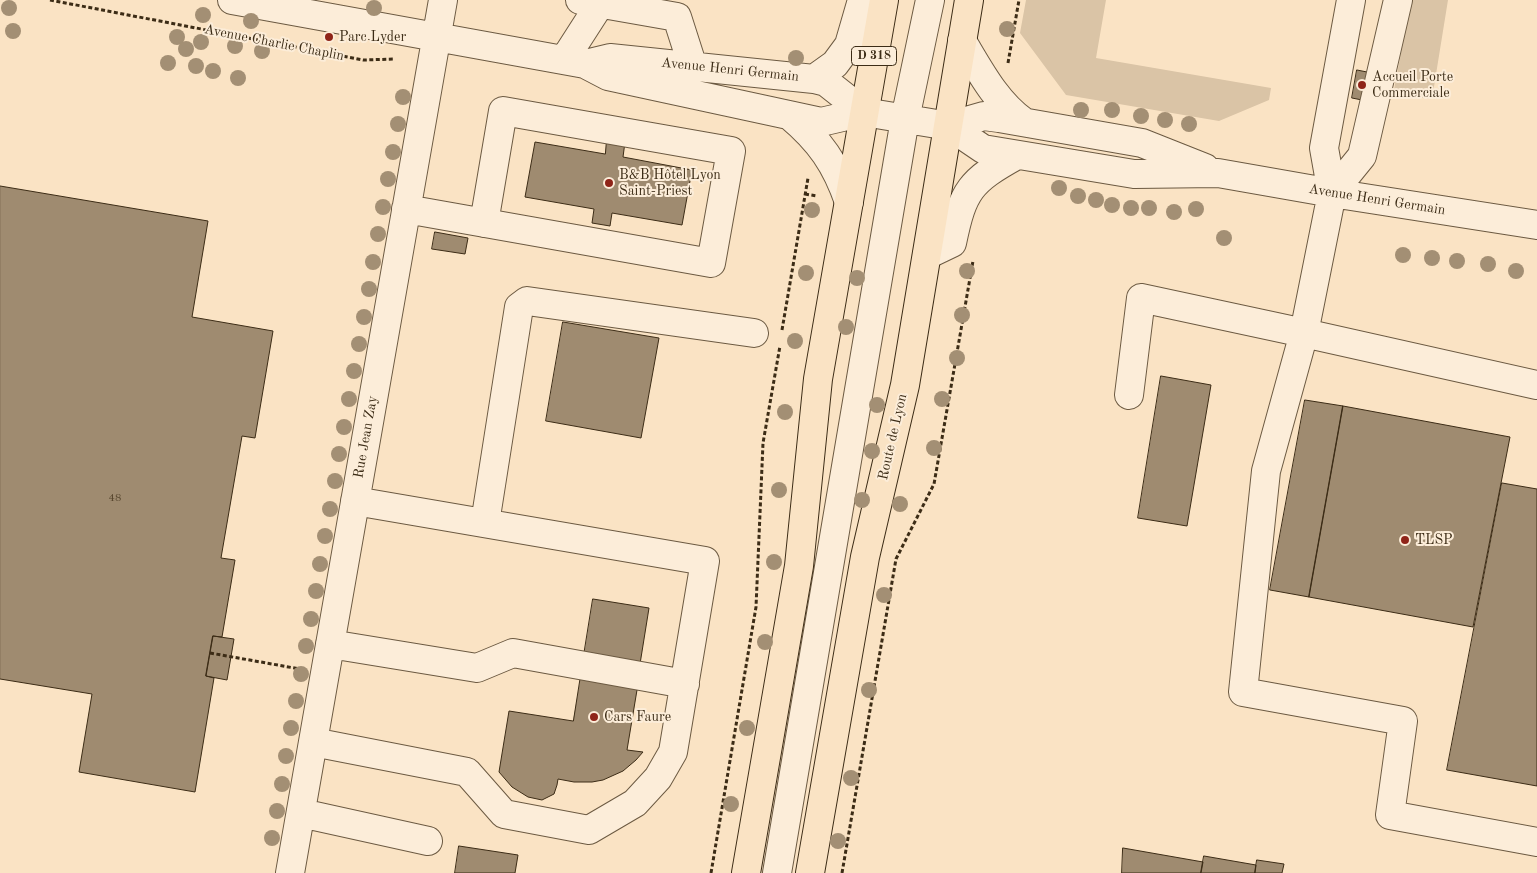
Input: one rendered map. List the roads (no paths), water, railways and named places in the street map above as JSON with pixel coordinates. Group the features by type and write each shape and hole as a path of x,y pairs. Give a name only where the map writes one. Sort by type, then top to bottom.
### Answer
{"main road":[{"name":"D 318","path":"864,112 884,0"},
{"name":"Route de Lyon","path":"810,873 865,557 905,385 969,0"},
{"path":"746,873 799,566 818,379 864,112"}],"street":[{"path":"232,0 436,38"},
{"name":"Rue Jean Zay","path":"290,873 443,0"},
{"path":"814,79 835,64 849,45 862,0"},
{"path":"777,873 905,119 930,0"},
{"path":"1351,0 1324,148 1332,193 1304,333 1266,471 1243,692 1403,721 1390,815 1537,842"},
{"path":"1332,193 1362,156 1398,0"},
{"path":"574,62 590,2 677,17 693,67"},
{"name":"Avenue Henri Germain","path":"436,38 574,62 608,76 821,122 864,112 949,126 984,116 1142,142 1218,173"},
{"path":"962,42 990,88 1013,114 1024,122"},
{"name":"Avenue Henri Germain","path":"574,62 610,58 814,79 826,82 864,112"},
{"path":"406,209 484,223 711,263 731,151 503,111 484,223"},
{"path":"788,114 807,131 828,157 841,179 849,202"},
{"name":"Avenue Henri Germain","path":"949,126 983,149 1134,174 1218,173 1537,225"},
{"path":"927,255 952,242 960,209 970,188 991,169 1017,154"},
{"path":"1129,394 1141,298 1537,385"},
{"path":"485,523 519,307 527,301 754,333"},
{"path":"313,742 467,772 504,814 589,830 635,804 658,778 673,752 705,561 355,501"},
{"path":"330,644 477,668 513,653 684,684"},
{"path":"300,813 428,841"}],"place":[{"name":"Parc Lyder","path":"329,37"},
{"name":"Accueil Porte Commerciale","path":"1362,85"},
{"name":"B&B Hôtel Lyon Saint-Priest","path":"609,183"},
{"name":"TLSP","path":"1405,540"},
{"name":"Cars Faure","path":"594,717"}]}
